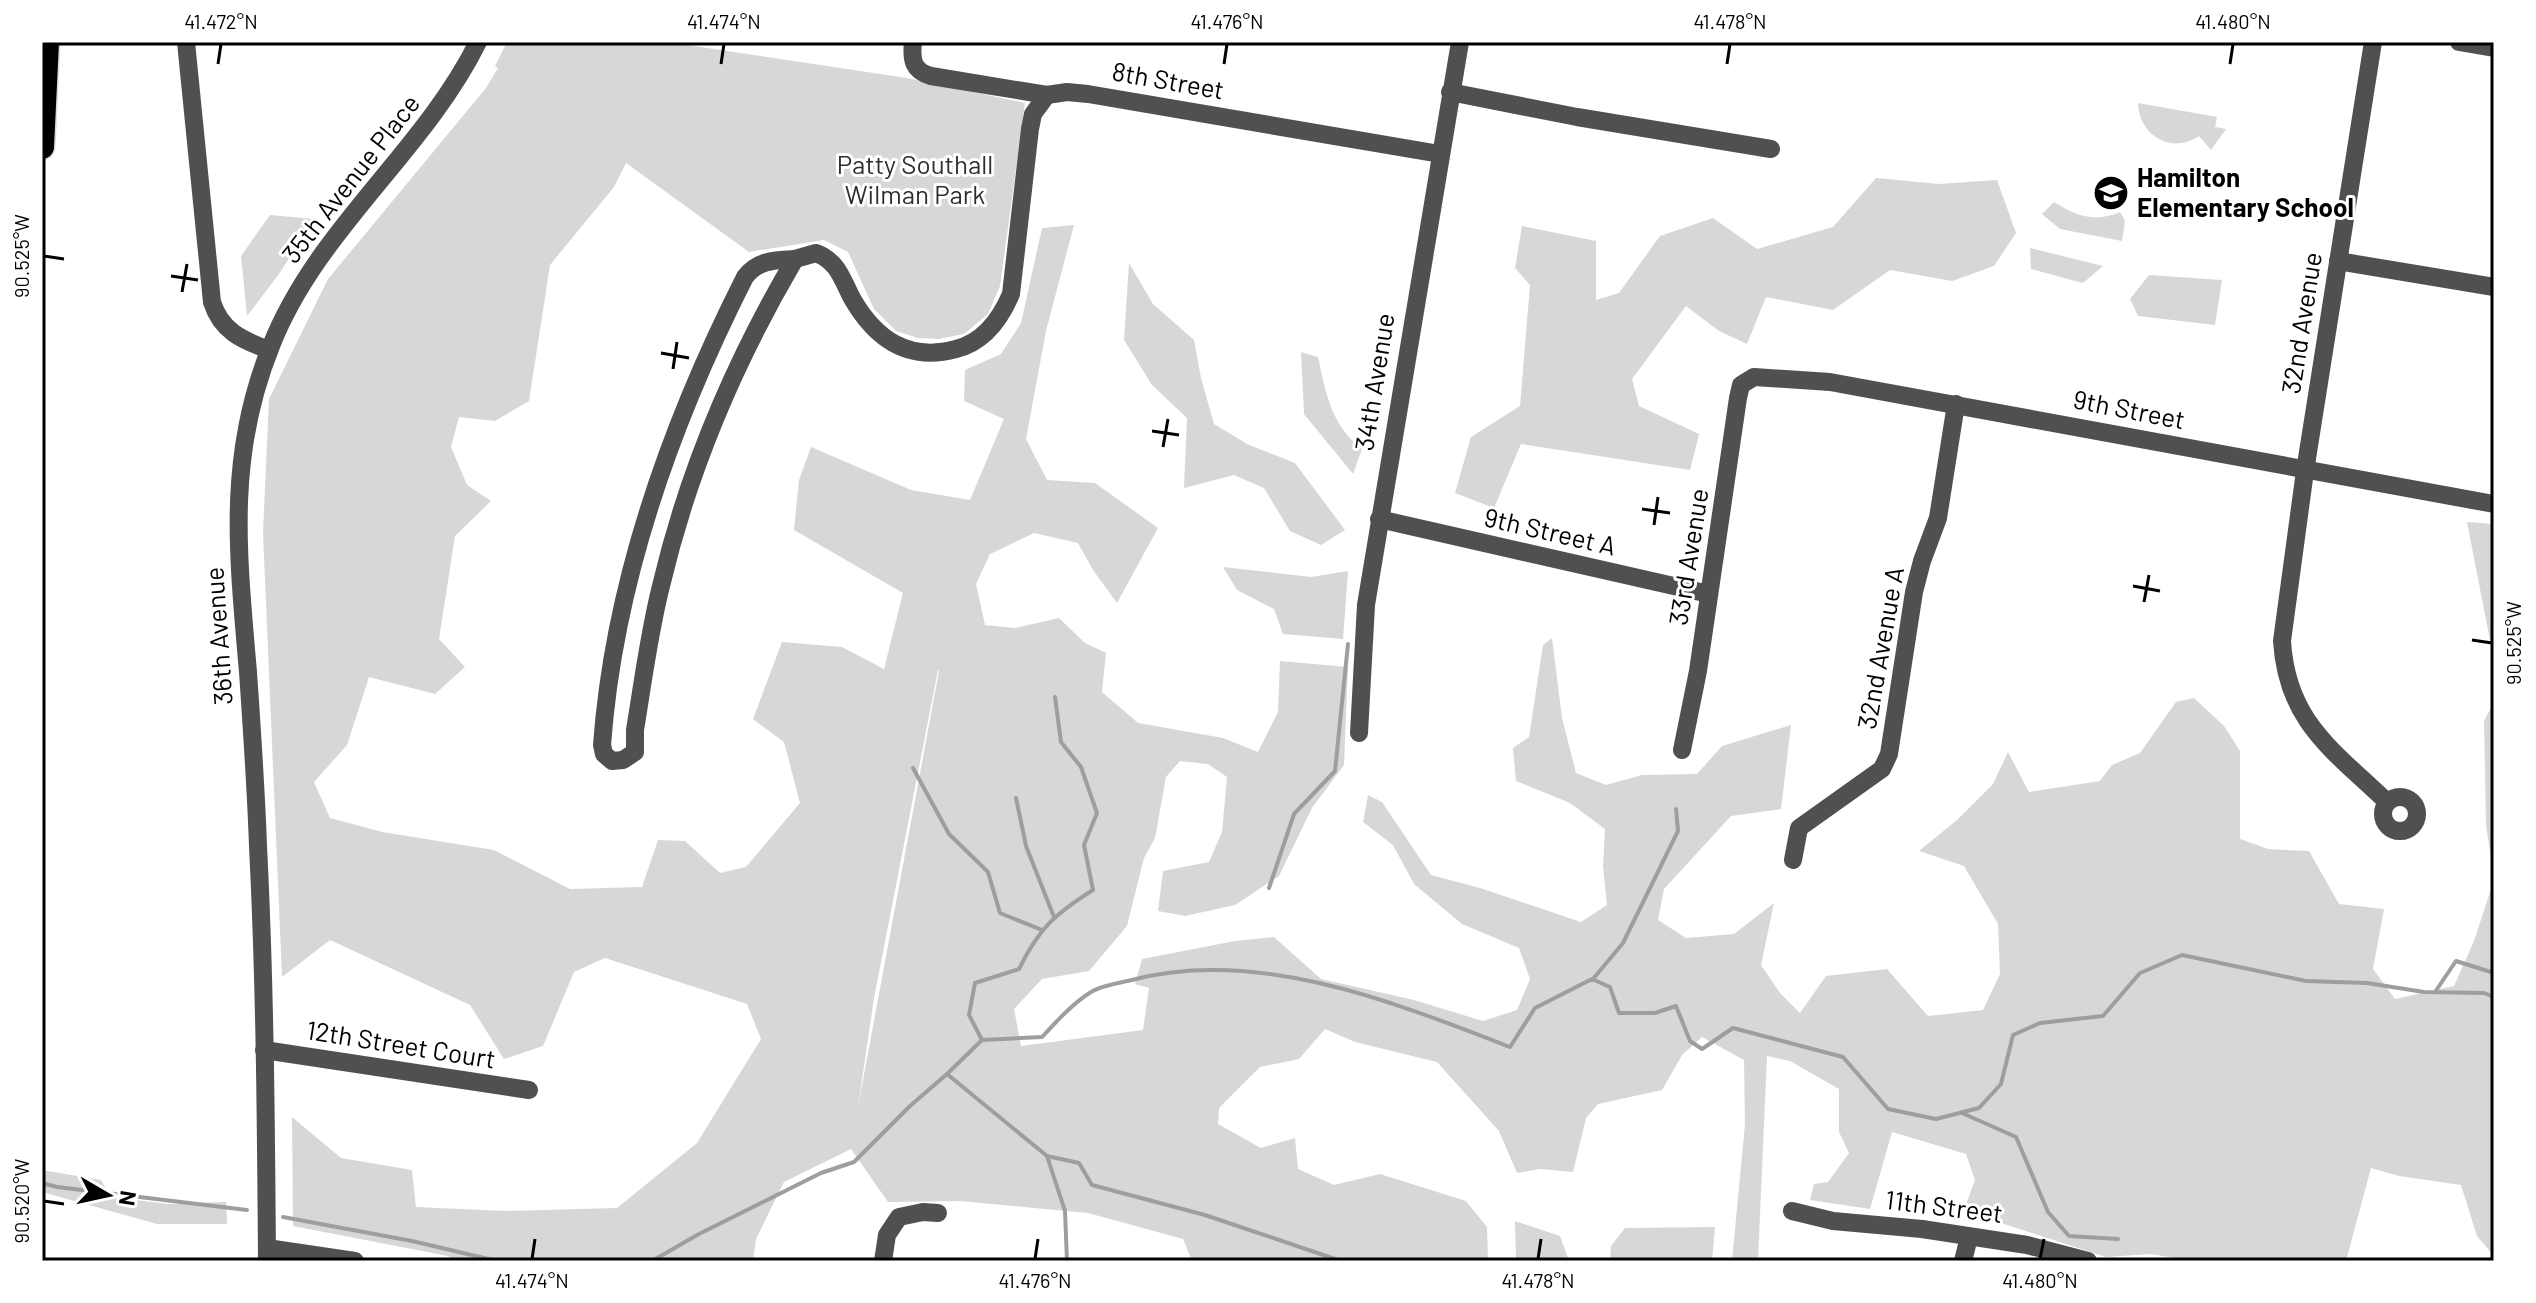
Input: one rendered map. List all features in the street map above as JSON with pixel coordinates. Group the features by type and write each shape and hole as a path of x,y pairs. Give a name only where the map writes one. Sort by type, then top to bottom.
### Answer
{"highway":[{"path":"42,147 47,42"}],"street":[{"path":"186,42 212,302 220,321 233,334 269,350"},
{"name":"35th Avenue Place","path":"269,350 293,298 315,264 449,94 478,42"},
{"name":"8th Street","path":"913,42 913,64 923,74 1047,95 1067,92 1088,94 1440,154"},
{"name":"34th Avenue","path":"1359,733 1362,639 1379,519 1460,42"},
{"name":"32nd Avenue","path":"2373,42 2305,471 2284,624 2284,664 2293,697 2310,727 2387,802"},
{"path":"2459,42 2494,48"},
{"path":"1450,92 1577,117 1771,149"},
{"path":"795,259 762,315 723,400 687,494 661,586 635,730 635,752 628,758 612,761 604,754 602,745 619,628 637,546 661,471 693,388 745,277 764,262 816,253 832,261 864,317 886,341 900,347 935,353 965,347 977,341 1004,310 1011,294 1030,129 1033,114 1047,95"},
{"path":"2338,261 2494,287"},
{"name":"36th Avenue","path":"267,1255 258,846 237,517 246,426 269,350"},
{"name":"9th Street","path":"1754,377 1830,382 2494,504"},
{"name":"33rd Avenue","path":"1682,750 1738,398 1741,385 1754,377"},
{"name":"32nd Avenue A","path":"1793,860 1799,828 1882,769 1889,754 1914,592 1938,518 1956,404"},
{"path":"661,471 664,493 677,500 687,494"},
{"name":"9th Street A","path":"1379,519 1709,594"},
{"name":"12th Street Court","path":"264,1050 529,1090"},
{"name":"11th Street","path":"1792,1211 1833,1221 1922,1229 2027,1245 2088,1261"},
{"path":"883,1261 887,1235 899,1217 923,1212 938,1213"},
{"path":"1963,1261 1969,1237"},
{"path":"267,1255 355,1261"}],"green space":[{"name":"Patty Southall Wilman Park","path":"507,42 667,42 907,78 1025,103 1000,286 988,314 964,334 939,339 918,338 896,331 874,309 848,252 824,240 749,252 626,163 614,187 550,265 529,401 495,421 459,417 451,447 467,485 491,501 455,536 439,639 465,667 435,694 369,677 347,745 314,782 330,818 382,832 494,850 570,889 642,887 658,840 685,841 720,873 746,867 800,803 784,742 753,719 782,642 842,647 884,669 903,593 794,530 799,480 811,447 911,490 970,500 1004,419 964,401 965,370 1001,354 1021,323 1042,228 1074,225 1046,331 1026,439 1047,480 1095,483 1158,528 1117,603 1078,543 1034,533 990,554 976,584 985,625 1015,628 1059,618 1085,643 1106,653 1102,692 1138,723 1223,738 1258,752 1278,712 1280,661 1348,667 1344,765 1312,808 1279,876 1235,905 1185,916 1158,911 1163,871 1209,862 1222,832 1227,777 1208,764 1180,761 1166,777 1155,838 1144,858 1127,926 1089,971 1042,979 1014,1009 1021,1046 1143,1030 1149,988 1135,984 1142,959 1235,941 1274,937 1321,979 1414,1000 1483,1021 1517,1010 1530,979 1519,948 1462,924 1414,884 1393,845 1363,822 1368,795 1382,802 1431,875 1581,922 1607,905 1603,866 1605,829 1570,803 1516,781 1513,748 1529,737 1543,645 1552,638 1562,718 1576,773 1606,785 1642,775 1697,774 1722,746 1791,725 1781,809 1731,816 1664,889 1658,920 1686,938 1734,934 1774,903 1761,965 1780,993 1800,1013 1826,976 1887,969 1928,1016 1983,1010 2000,974 1998,924 1964,866 1919,851 1957,820 1993,784 2008,752 2029,792 2100,781 2112,765 2140,753 2176,702 2194,698 2224,726 2240,751 2240,839 2268,849 2309,851 2339,904 2384,909 2373,969 2395,999 2454,986 2474,941 2494,880 2494,1256 2477,1236 2461,1185 2399,1176 2371,1168 2346,1261 2192,1261 2151,1254 2106,1257 2004,1224 1965,1207 1975,1180 1966,1154 1892,1132 1870,1209 1810,1200 1814,1184 1828,1182 1849,1153 1839,1132 1839,1089 1790,1061 1767,1056 1758,1261 1732,1261 1745,1124 1744,1060 1702,1037 1682,1055 1662,1090 1598,1104 1586,1118 1573,1172 1540,1169 1517,1173 1499,1131 1437,1062 1355,1042 1325,1029 1299,1059 1260,1067 1219,1108 1218,1124 1261,1148 1295,1138 1298,1169 1334,1185 1380,1174 1466,1201 1487,1227 1488,1261 1192,1261 1183,1239 1088,1213 960,1201 888,1202 851,1149 784,1182 756,1239 753,1261 453,1261 448,1256 293,1226 292,1117 341,1158 412,1170 416,1207 505,1211 617,1208 697,1143 761,1039 747,1004 605,958 574,972 543,1046 504,1059 470,1005 330,940 282,977 263,533 269,399 328,279 486,88 498,68 495,66","holes":["939,671 858,1107 874,998"]},
{"path":"2138,103 2217,117 2215,127 2226,129 2211,150 2199,136 2178,143 2168,142 2150,133"},
{"path":"1876,178 1939,184 1997,180 2016,233 1994,266 1952,281 1890,270 1833,310 1766,297 1747,344 1719,331 1686,306 1632,379 1639,406 1699,434 1690,470 1521,444 1494,508 1455,493 1471,437 1520,406 1530,285 1515,268 1522,226 1596,241 1596,300 1619,293 1660,236 1713,218 1757,249 1833,227"},
{"path":"2054,202 2086,216 2102,217 2120,212 2125,221 2122,241 2060,229 2042,214"},
{"path":"270,215 314,219 279,274 247,316 241,256"},
{"path":"2030,248 2103,266 2083,283 2031,269"},
{"path":"1129,263 1153,304 1194,340 1214,424 1247,444 1295,463 1345,530 1321,545 1290,531 1264,488 1234,475 1184,488 1187,418 1152,385 1124,340"},
{"path":"2149,275 2222,280 2215,325 2138,316 2130,299"},
{"path":"1301,352 1318,357 1331,408 1343,430 1362,449 1353,474 1304,414"},
{"path":"2467,522 2494,524 2494,661"},
{"path":"1223,567 1311,577 1348,571 1343,639 1283,634 1274,609 1237,590"},
{"path":"2494,702 2494,875 2486,826 2484,721"},
{"path":"42,1170 101,1180 111,1197 168,1204 226,1202 227,1224 157,1224 42,1192"},
{"path":"1515,1221 1560,1236 1569,1261 1516,1261"},
{"path":"1715,1227 1712,1261 1610,1261 1611,1246 1625,1228"}],"waterway":[{"path":"1269,888 1294,814 1335,771 1348,644"},
{"path":"982,1040 969,1015 975,983 1019,969 1049,923 1093,890 1084,845 1097,813 1081,767 1061,742 1055,697"},
{"path":"913,768 949,834 988,872 1000,913 1042,930"},
{"path":"1016,798 1026,846 1054,917"},
{"path":"1593,979 1623,943 1678,831 1676,809"},
{"path":"652,1261 821,1173 854,1162 982,1040 1042,1037 1071,1007 1095,990 1116,983 1179,972 1227,970 1324,984 1420,1013 1510,1047 1535,1008 1592,979 1610,987 1619,1013 1655,1013 1676,1006 1690,1041 1702,1049 1733,1028 1843,1057 1888,1109 1936,1119 1979,1108 2001,1084 2013,1035 2040,1023 2103,1016 2140,973 2182,955 2306,981 2367,983 2424,992 2484,993 2494,997"},
{"path":"2435,992 2456,961 2494,973"},
{"path":"947,1074 1047,1156 1065,1211 1067,1261"},
{"path":"1962,1113 2016,1137 2048,1212 2069,1236 2118,1239"},
{"path":"1047,1156 1079,1163 1092,1185 1205,1215 1341,1261"},
{"path":"42,1183 247,1210"},
{"path":"283,1217 412,1241 497,1261"}],"place":[{"name":"Hamilton Elementary School","path":"2111,193"}]}
